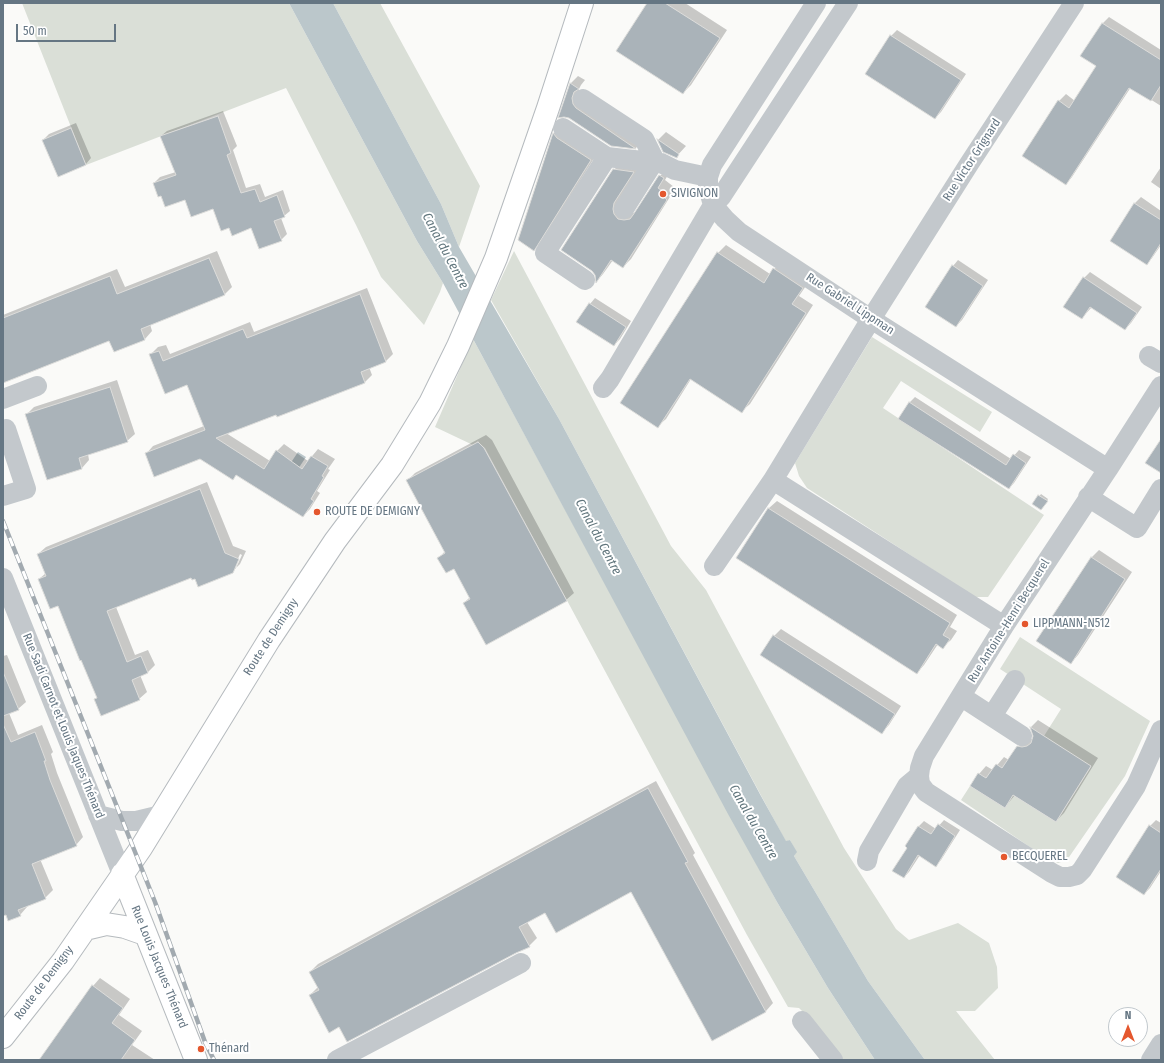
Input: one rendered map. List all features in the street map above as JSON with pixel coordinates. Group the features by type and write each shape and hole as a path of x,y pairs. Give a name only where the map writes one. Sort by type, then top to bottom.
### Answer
{"main road":[{"name":"Route de Demigny","path":"3,1037 63,961 141,848 269,640 335,541 392,465 430,403 458,346 496,258 548,108 582,3"},
{"name":"Rue Louis Jacques Thénard","path":"122,874 196,1060"},
{"path":"85,929 106,924 125,927 145,934"}],"street":[{"path":"563,128 607,157 661,163 675,170 708,177 712,165 816,3"},
{"name":"Rue Victor Grignard","path":"714,566 773,480 871,318 1074,3"},
{"path":"603,388 610,379 713,205 721,197 844,5"},
{"path":"583,99 644,139 655,162"},
{"path":"585,280 545,253 607,157"},
{"path":"624,209 655,162"},
{"name":"Rue Gabriel Lippman","path":"708,177 708,187 713,205 739,232 1108,469"},
{"path":"3,400 37,386"},
{"path":"1108,469 1161,386"},
{"path":"3,496 26,489 6,429"},
{"name":"Rue Antoine-Henri Becquerel","path":"868,861 869,851 906,786 918,776 924,756 962,697 1004,626 1088,497 1108,469"},
{"path":"773,480 1004,626"},
{"path":"1088,497 1137,528 1161,489"},
{"name":"Rue Sadi Carnot et Louis Jaques Thénard","path":"3,578 122,874"},
{"path":"992,716 1016,680"},
{"path":"962,697 1022,736"},
{"path":"918,776 920,784 926,792 1052,873 1060,877 1069,877 1077,875 1082,870 1136,786 1161,730"},
{"path":"98,814 122,821 161,815"},
{"path":"338,1060 521,963"},
{"path":"802,1021 833,1060"},
{"path":"1151,1060 1161,1044"}],"shaded area":[{"path":"22,3 289,3 417,241 443,283 424,325 381,277 286,88 86,165"},
{"path":"333,3 380,3 480,186 459,247 441,204"},
{"path":"514,251 671,546 706,590 844,848 896,929 909,940 958,923 989,943 997,967 998,988 975,1011 956,1011 995,1060 925,1060 868,981 794,856 796,852 790,840 786,842 559,419 491,300"},
{"path":"872,337 992,412 980,432 901,381 883,408 1044,515 988,597 975,597 807,488 799,476 795,463"},
{"path":"473,339 777,902 828,988 875,1060 841,1060 818,1027 799,1008 788,1007 747,935 485,448 478,442 473,445 435,427"},
{"path":"1020,637 1150,721 1125,776 1067,860 1058,863 1043,856 961,800 970,786 1005,808 1013,795 1056,822 1091,767 1044,736 1061,709 1000,669"}],"water":[{"name":"Canal du Centre","path":"289,3 333,3 441,204 459,247 559,419 761,796 786,841 790,840 797,852 794,856 868,981 925,1060 875,1060 828,988 777,902 728,814 443,283 417,241"},
{"path":"298,452 306,457 294,475 286,470"}],"building":[{"path":"647,3 665,3 720,38 683,94 616,51"},
{"path":"1102,23 1161,60 1161,85 1151,101 1129,88 1066,185 1022,156 1058,100 1069,108 1096,66 1080,56"},
{"path":"890,35 961,80 935,119 865,74"},
{"path":"570,83 579,89 574,92 572,98 573,104 576,108 636,149 611,146 569,118 558,118"},
{"path":"218,116 231,153 227,155 241,193 255,189 260,202 277,195 285,217 274,221 282,241 259,249 251,228 232,236 229,228 221,231 213,209 191,217 185,200 165,207 161,196 158,197 153,183 176,175 160,136"},
{"path":"71,128 86,165 58,177 42,140"},
{"path":"553,133 557,138 591,160 534,251 518,240"},
{"path":"657,139 679,154 677,158 663,152"},
{"path":"613,169 634,172 614,203 614,214 618,219 630,219 659,175 664,178 658,188 668,195 665,198 667,200 623,268 611,260 596,283 595,275 592,271 561,250"},
{"path":"1134,203 1161,220 1161,243 1147,265 1110,241"},
{"path":"717,252 764,283 773,268 803,288 792,304 806,313 742,413 690,379 658,428 620,403"},
{"path":"209,258 225,295 141,329 145,340 114,352 109,341 3,383 3,318 110,276 117,294"},
{"path":"952,265 983,286 956,327 925,307"},
{"path":"1083,277 1137,313 1125,330 1090,307 1082,319 1063,307"},
{"path":"360,294 386,362 361,372 365,383 277,417 276,415 216,438 264,469 276,450 302,469 311,456 328,466 322,476 324,477 311,499 314,501 303,517 236,475 233,480 200,459 154,477 145,453 205,430 187,385 165,394 149,354 159,351 163,361 243,329 247,338"},
{"path":"589,303 626,327 614,346 576,322"},
{"path":"110,387 128,442 79,458 82,469 47,480 25,414"},
{"path":"909,402 1006,465 1013,454 1026,463 1009,489 898,419"},
{"path":"1161,439 1161,473 1145,463"},
{"path":"478,442 484,448 567,601 486,645 463,603 470,599 454,569 446,573 437,558 445,553 406,480"},
{"path":"200,489 225,553 239,559 233,573 198,587 195,579 192,580 191,578 107,611 127,662 141,656 148,673 132,680 140,700 101,716 94,699 97,698 81,660 80,661 58,606 50,609 38,579 46,576 37,554"},
{"path":"1038,495 1048,501 1041,510 1032,504"},
{"path":"768,508 950,623 943,635 950,639 943,649 936,644 917,674 736,558"},
{"path":"1091,557 1125,579 1071,664 1036,641"},
{"path":"773,635 895,714 882,734 760,655"},
{"path":"3,672 19,710 3,716"},
{"path":"3,724 11,742 35,732 46,761 44,761 50,780 77,846 32,864 46,899 18,910 21,916 8,921 6,915 3,916"},
{"path":"1030,727 1091,766 1056,822 1013,795 1005,808 970,786 978,773 986,778 996,764 1002,768 1017,746 1027,746 1031,743 1033,736"},
{"path":"648,788 688,862 685,863 766,1012 712,1041 631,892 556,933 545,913 519,927 530,947 347,1042 339,1027 329,1033 309,995 319,990 309,972"},
{"path":"938,824 955,836 936,867 918,855 904,878 892,871 907,848 905,846 918,826 931,834"},
{"path":"1149,825 1161,833 1161,869 1144,895 1116,877"},
{"path":"92,985 123,1008 112,1023 135,1040 121,1060 39,1060"}],"railway":[{"path":"3,521 155,902 205,1042 214,1060"}],"place":[{"name":"SIVIGNON","path":"663,194"},
{"name":"ROUTE DE DEMIGNY","path":"317,512"},
{"name":"LIPPMANN-N512","path":"1025,624"},
{"name":"BECQUEREL","path":"1004,857"},
{"name":"Thénard","path":"201,1049"}]}
